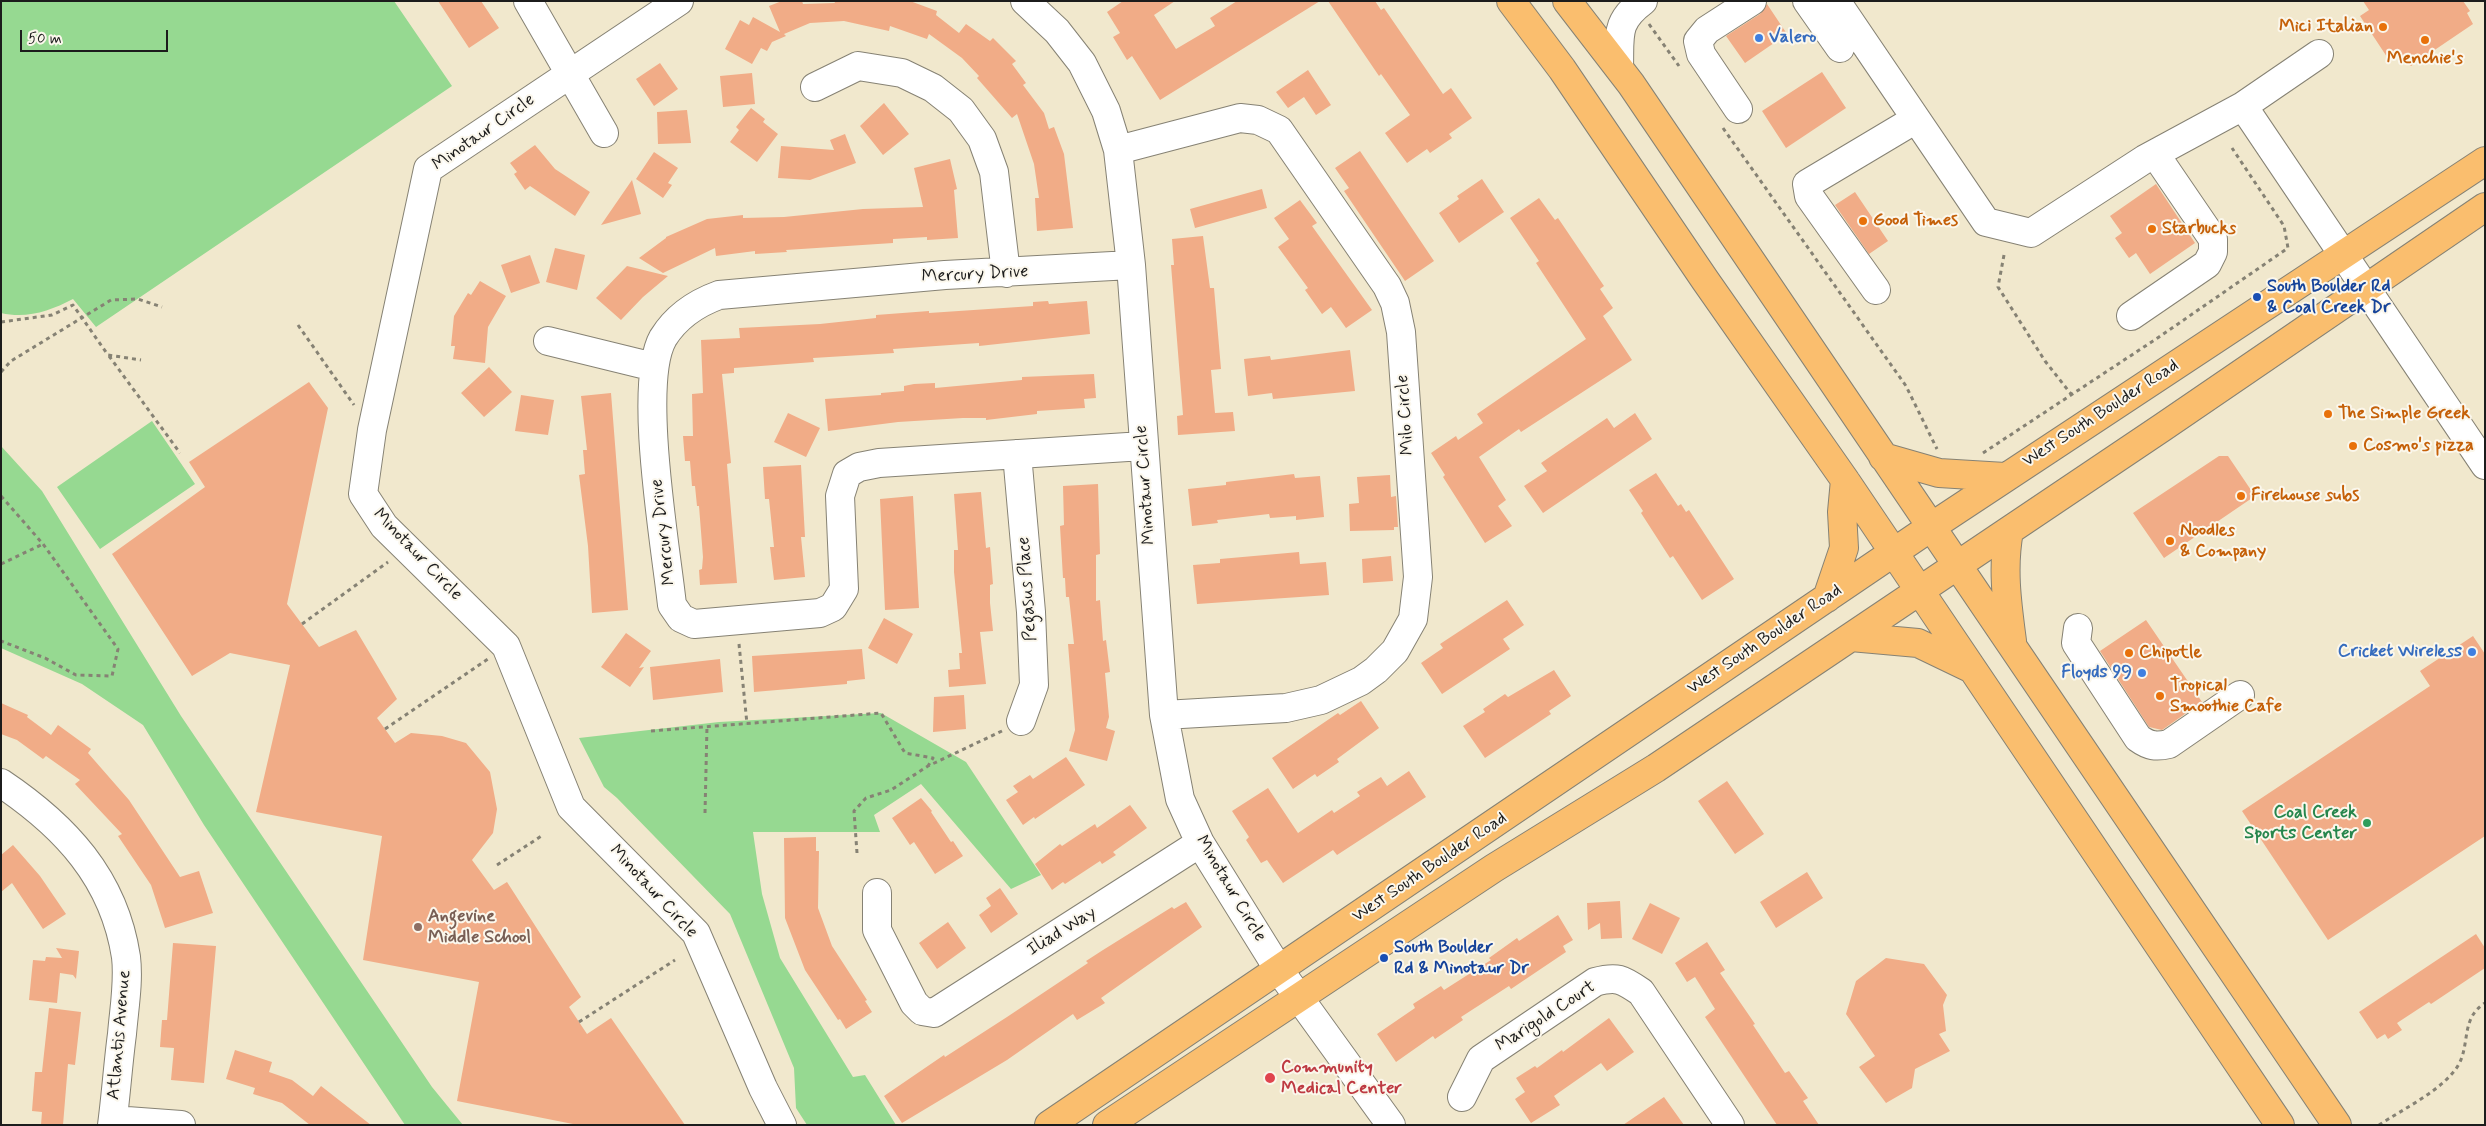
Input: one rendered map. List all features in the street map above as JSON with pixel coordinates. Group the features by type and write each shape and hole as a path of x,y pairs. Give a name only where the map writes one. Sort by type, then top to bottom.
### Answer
{"main road":[{"path":"1510,1 1562,69 1705,280 1845,480 2280,1125"},
{"path":"1567,1 1619,67 2337,1125"},
{"name":"West South Boulder Road","path":"1050,1125 1931,527 2485,161"},
{"name":"West South Boulder Road","path":"1107,1125 1299,995 1494,868 1656,768 2163,427 2364,287 2485,207"},
{"path":"1883,456 1939,473 2005,478"},
{"path":"1827,598 1844,548 1842,512 1845,480"},
{"path":"2009,531 2005,552 2005,579 2013,647"},
{"path":"1851,637 1918,643 1970,668"}],"street":[{"path":"528,1 604,133"},
{"name":"Minotaur Circle","path":"679,1 428,169 372,430 363,494 384,526 506,646 572,807 696,933 780,1124"},
{"name":"Minotaur Circle","path":"1025,1 1057,31 1082,63 1106,111 1118,150 1130,265 1164,715 1169,751 1180,799 1200,843 1279,970 1299,995 1391,1125"},
{"path":"1730,118 1701,54 1698,41 1707,30 1752,1"},
{"path":"1807,1 1840,48"},
{"path":"1836,1 1986,222 2031,233 2155,154 2243,106 2319,54"},
{"path":"1619,67 1621,30 1628,12 1640,4"},
{"path":"814,87 858,66 902,73 933,88 961,110 982,139 994,172 1006,273"},
{"path":"2243,106 2485,465"},
{"name":"Milo Circle","path":"1118,150 1240,118 1258,120 1279,130 1387,286 1395,303 1401,332 1418,577 1414,619 1395,651 1376,670 1361,681 1321,700 1286,708 1164,715"},
{"path":"1876,290 1809,196 1807,184 1916,119"},
{"path":"2131,316 2208,264 2213,252 2213,239 2155,154"},
{"name":"Mercury Drive","path":"1130,265 945,275 719,295 705,300 681,316 663,339 654,367 652,407 672,605 681,618 694,624 820,613 833,606 844,589 840,496 847,474 859,467 879,463 1143,446"},
{"path":"548,341 654,367"},
{"name":"Pegasus Place","path":"1017,454 1031,612 1034,685 1021,721"},
{"path":"2078,628 2076,643 2138,738 2148,745 2169,744 2240,694"},
{"name":"Atlantis Avenue","path":"1,783 36,807 71,842 99,878 117,917 126,959 126,991 112,1123"},
{"name":"Iliad Way","path":"877,893 877,930 914,1003 922,1012 934,1013 1200,843"},
{"name":"Marigold Court","path":"1462,1097 1481,1059 1595,982 1612,977 1627,982 1641,992 1730,1125"},
{"path":"112,1123 181,1125"}],"path":[{"path":"1640,4 1682,71"},
{"path":"1730,118 1906,386 1938,451"},
{"path":"2004,255 1998,287 2045,361 2071,394"},
{"path":"1,372 11,361 111,300 138,299 162,307"},
{"path":"1,322 52,315 73,305 180,453"},
{"path":"298,325 372,430"},
{"path":"108,355 142,360"},
{"path":"1,496 43,544 118,650 112,676 76,675 45,658 1,641"},
{"path":"1,564 43,544"},
{"path":"302,624 407,548"},
{"path":"737,621 746,724"},
{"path":"385,729 506,646"},
{"path":"652,731 880,712 905,753 932,758 928,766"},
{"path":"857,853 854,811 866,798 891,790 928,766 1021,721"},
{"path":"705,813 707,726"},
{"path":"497,865 543,835"},
{"path":"579,1022 675,960"},
{"path":"2379,1125 2445,1080 2458,1065 2465,1050 2464,1044 2469,1018 2485,1003"}],"green space":[{"path":"1,1 394,1 452,86 96,327 73,299 38,313 11,315 1,313"},
{"path":"152,421 195,484 100,549 57,487"},
{"path":"1,446 42,491 181,716 432,1087 463,1125 405,1125 204,825 143,725 82,684 1,648"},
{"path":"881,713 966,762 1041,875 1011,889 921,784 874,815 880,832 753,832 762,894 780,958 853,1077 865,1075 896,1125 807,1125 796,1108 794,1068 730,914 604,787 579,738 719,722"}],"building":[{"path":"438,1 481,1 499,28 469,48"},
{"path":"782,1 802,1 803,4 835,3 834,1 910,1 937,11 936,15 959,33 966,24 990,41 993,38 1016,61 1012,64 1026,83 1023,85 1044,113 1049,129 1054,127 1064,154 1073,228 1037,231 1035,198 1039,198 1034,164 1017,114 1012,118 977,78 979,76 962,58 929,34 927,39 890,26 889,31 844,21 810,23 784,34 786,36 772,42 767,51 761,48 752,64 725,49 740,20 749,25 753,17 780,32 769,6"},
{"path":"1123,1 1175,1 1154,15 1176,49 1215,26 1210,18 1237,1 1320,1 1160,100 1132,56 1127,60 1113,37 1120,33 1107,12"},
{"path":"1328,1 1375,1 1381,10 1384,8 1443,94 1451,88 1472,118 1449,134 1452,138 1430,153 1427,149 1407,163 1385,133 1410,115 1381,74 1379,76"},
{"path":"2363,1 2463,1 2470,11 2467,13 2473,24 2411,66 2399,53 2389,60 2360,16 2369,10"},
{"path":"1767,4 1787,34 1745,63 1726,36 1760,14"},
{"path":"660,63 678,89 654,106 636,79"},
{"path":"1308,70 1331,105 1316,115 1304,97 1288,108 1276,92"},
{"name":"Valero","path":"1822,72 1846,108 1786,148 1762,111"},
{"path":"752,73 755,104 723,107 720,76"},
{"path":"884,103 909,134 883,155 860,126"},
{"path":"751,108 765,119 763,122 778,134 757,162 730,142 739,130 736,127"},
{"path":"687,110 691,143 658,144 657,112"},
{"path":"845,134 856,163 810,180 778,178 781,146 834,150 830,140"},
{"path":"535,145 555,169 590,192 575,216 530,186 525,190 514,174 517,172 510,163"},
{"path":"1360,151 1434,261 1405,281 1344,191 1349,188 1335,168"},
{"path":"654,152 678,168 668,183 672,185 663,198 636,179"},
{"path":"950,159 957,189 954,190 958,238 927,240 927,237 893,239 893,243 786,250 787,252 755,254 755,251 716,256 715,248 663,273 639,258 666,237 707,219 743,215 743,218 784,217 863,209 923,207 914,168"},
{"path":"1482,179 1504,212 1459,243 1439,213 1459,199 1457,196"},
{"path":"632,180 641,214 601,225"},
{"path":"2156,184 2195,243 2150,274 2136,253 2129,258 2115,238 2122,233 2110,216"},
{"path":"1262,189 1267,208 1195,228 1190,209"},
{"path":"1855,192 1888,241 1869,254 1835,205"},
{"path":"1539,198 1555,220 1558,218 1604,286 1600,289 1613,308 1603,316 1632,360 1521,432 1519,429 1479,457 1506,500 1498,506 1512,526 1485,543 1443,477 1445,475 1431,453 1456,436 1458,440 1483,423 1477,414 1586,339 1536,263 1539,261 1510,218"},
{"path":"1300,200 1317,223 1312,226 1372,310 1346,328 1331,307 1322,314 1305,290 1308,288 1278,247 1289,239 1274,218"},
{"path":"1203,236 1210,288 1214,288 1221,369 1211,370 1215,413 1233,412 1235,431 1178,435 1177,416 1183,415 1171,265 1174,265 1172,239"},
{"path":"555,248 585,255 577,290 546,282"},
{"path":"530,255 540,283 511,293 501,265"},
{"path":"627,266 668,276 643,297 621,320 596,298"},
{"path":"480,281 506,296 488,327 485,363 453,359 455,346 451,346 454,316 468,293 471,295"},
{"path":"1048,301 1049,304 1087,301 1090,334 979,346 979,343 893,349 894,353 813,358 814,362 734,368 734,373 722,374 731,463 727,464 737,583 700,585 699,570 702,569 703,557 699,506 697,506 695,486 692,486 690,461 685,461 683,436 693,436 692,394 703,393 701,340 740,338 739,328 820,324 876,318 876,315 929,311 929,313 1033,306 1033,302"},
{"path":"1350,350 1355,391 1273,399 1272,393 1248,396 1244,359 1270,356 1271,360"},
{"path":"489,367 512,392 484,417 461,393"},
{"path":"1094,374 1096,398 1084,399 1085,408 1037,411 1037,414 986,420 986,418 963,418 898,422 828,431 825,399 881,395 881,393 904,391 904,386 914,384 935,383 935,388 1022,380 1022,377"},
{"path":"309,382 328,408 287,604 319,647 356,630 397,699 377,718 395,743 411,733 442,736 466,743 490,772 497,809 493,833 472,860 494,890 507,882 581,997 569,1007 587,1034 611,1018 685,1125 578,1125 457,1101 479,982 363,960 382,836 256,812 290,665 230,653 192,676 112,554 205,487 189,462"},
{"path":"611,393 628,610 592,613 588,546 579,475 585,474 583,450 587,450 581,396"},
{"path":"521,395 554,400 548,435 515,431"},
{"path":"788,413 820,428 806,457 774,442"},
{"path":"1635,413 1652,439 1543,513 1524,486 1547,471 1541,463 1607,418 1614,428"},
{"path":"2219,456 2228,456 2255,496 2164,558 2133,513"},
{"path":"801,465 805,537 801,537 805,577 774,580 770,547 774,547 769,499 765,499 763,467"},
{"path":"1656,473 1678,506 1681,504 1686,512 1689,510 1734,579 1702,600 1673,556 1670,558 1641,513 1643,511 1629,490"},
{"path":"1294,474 1295,478 1320,476 1324,517 1296,520 1296,516 1270,518 1269,514 1217,520 1218,523 1192,526 1188,489 1226,485 1226,482"},
{"path":"1390,475 1391,497 1396,496 1398,527 1394,527 1394,530 1350,531 1349,504 1359,503 1357,477"},
{"path":"1098,484 1100,554 1096,555 1096,601 1100,600 1103,641 1106,640 1110,672 1105,673 1109,717 1106,728 1115,731 1107,761 1069,751 1075,730 1068,644 1074,644 1069,597 1066,597 1065,578 1063,578 1060,526 1064,525 1063,486"},
{"path":"981,492 986,548 990,547 993,584 990,585 990,603 993,631 980,632 986,684 949,687 948,670 960,669 959,653 962,653 954,572 954,550 958,550 954,494"},
{"path":"913,496 919,608 885,610 880,499"},
{"path":"1299,552 1300,564 1326,562 1329,595 1197,604 1193,565 1220,563 1220,559"},
{"path":"1391,556 1393,581 1363,583 1362,559"},
{"path":"1507,600 1524,625 1503,639 1510,649 1442,694 1421,663 1443,648 1440,644"},
{"path":"884,618 913,634 897,664 868,648"},
{"path":"2146,620 2202,702 2162,730 2149,727 2100,651"},
{"path":"626,633 651,651 639,668 644,667 630,687 601,667"},
{"name":"Coal Creek Sports Center","path":"2473,636 2485,654 2485,836 2328,940 2242,811 2430,686 2420,671"},
{"path":"862,649 865,679 847,681 847,684 754,692 752,656"},
{"path":"720,659 723,692 653,700 650,667"},
{"path":"1554,670 1571,696 1549,711 1551,714 1485,758 1463,726 1485,712 1483,709 1505,694 1508,697"},
{"path":"964,695 966,729 933,732 934,697"},
{"path":"1361,701 1379,728 1337,759 1339,762 1317,777 1315,774 1293,789 1272,758 1338,713 1340,715"},
{"path":"1,703 28,715 27,717 51,735 58,725 91,749 88,753 129,800 180,877 199,871 213,913 165,928 151,885 118,836 122,834 75,784 80,780 46,756 43,759 17,740 1,734"},
{"path":"1066,757 1085,785 1023,825 1006,800 1018,792 1013,786 1030,775 1033,779"},
{"path":"1409,771 1426,797 1337,855 1333,850 1283,883 1267,860 1261,863 1246,840 1249,837 1232,811 1268,788 1298,833 1332,810 1334,813 1360,796 1357,792 1381,777 1387,786"},
{"path":"1727,781 1764,834 1735,854 1698,801"},
{"path":"921,798 932,811 951,842 953,841 963,856 935,874 914,842 910,845 892,818"},
{"path":"1130,805 1147,828 1113,852 1116,855 1102,864 1100,861 1065,884 1063,882 1052,890 1035,864 1060,844 1062,846 1095,824 1097,828"},
{"path":"816,837 816,851 819,851 818,908 832,946 867,1000 865,1001 872,1012 846,1029 805,970 785,918 784,838"},
{"path":"13,845 40,876 66,914 43,929 12,883 1,892 1,855"},
{"path":"1807,872 1823,898 1776,928 1760,902"},
{"path":"1000,888 1018,914 991,933 979,915 991,906 986,898"},
{"path":"1620,901 1622,938 1601,939 1600,923 1588,930 1587,903"},
{"path":"1186,902 1202,927 1101,998 1105,1003 1077,1020 1073,1014 1007,1060 902,1123 884,1096 944,1055 945,1057 1088,963 1086,961 1103,950 1172,907 1174,909"},
{"path":"1650,903 1680,918 1662,954 1632,939"},
{"path":"1558,915 1573,940 1563,946 1566,952 1511,989 1509,986 1461,1017 1463,1020 1435,1039 1433,1036 1396,1062 1377,1034 1415,1008 1413,1004 1441,986 1444,990 1491,960 1489,958 1517,938 1519,941"},
{"path":"948,922 966,948 937,969 919,943"},
{"path":"2476,934 2485,948 2485,968 2431,1004 2429,1002 2397,1023 2402,1030 2388,1039 2385,1034 2377,1039 2359,1012"},
{"path":"1707,942 1725,970 1720,973 1755,1024 1753,1025 1785,1073 1789,1071 1808,1098 1803,1101 1819,1125 1777,1125 1705,1017 1715,1009 1695,977 1687,982 1675,963"},
{"path":"173,943 216,946 204,1083 171,1080 174,1048 160,1047 162,1020 167,1020"},
{"path":"56,948 79,951 76,979 73,975 60,973 57,1003 29,1000 33,960 45,961 46,957 62,958"},
{"path":"1886,958 1924,964 1947,995 1943,1005 1946,1031 1939,1034 1950,1051 1915,1069 1912,1088 1886,1103 1859,1067 1875,1056 1846,1014 1856,981"},
{"path":"49,1008 81,1012 75,1065 68,1064 63,1125 41,1125 42,1112 32,1111 35,1072 42,1072"},
{"path":"1609,1018 1634,1052 1607,1071 1601,1063 1554,1096 1560,1105 1531,1123 1515,1099 1525,1092 1516,1078 1535,1066 1537,1068 1562,1050 1563,1052"},
{"path":"235,1050 272,1062 269,1072 292,1080 313,1096 321,1086 371,1125 310,1125 282,1103 253,1094 255,1088 226,1079"},
{"path":"1664,1097 1684,1125 1623,1125"}],"place":[{"name":"Mici Italian","path":"2383,27"},
{"name":"Valero","path":"1759,38"},
{"name":"Menchie's","path":"2425,40"},
{"name":"Good Times","path":"1863,221"},
{"name":"Starbucks","path":"2152,229"},
{"name":"South Boulder Rd & Coal Creek Dr","path":"2257,297"},
{"name":"The Simple Greek","path":"2328,414"},
{"name":"Cosmo's pizza","path":"2353,446"},
{"name":"Firehouse subs","path":"2241,496"},
{"name":"Noodles & Company","path":"2170,541"},
{"name":"Cricket Wireless","path":"2472,652"},
{"name":"Chipotle","path":"2129,653"},
{"name":"Floyds 99","path":"2142,673"},
{"name":"Tropical Smoothie Cafe","path":"2160,696"},
{"name":"Coal Creek Sports Center","path":"2367,823"},
{"name":"Angevine Middle School","path":"418,927"},
{"name":"South Boulder Rd & Minotaur Dr","path":"1384,958"},
{"name":"Community Medical Center","path":"1270,1078"}]}
